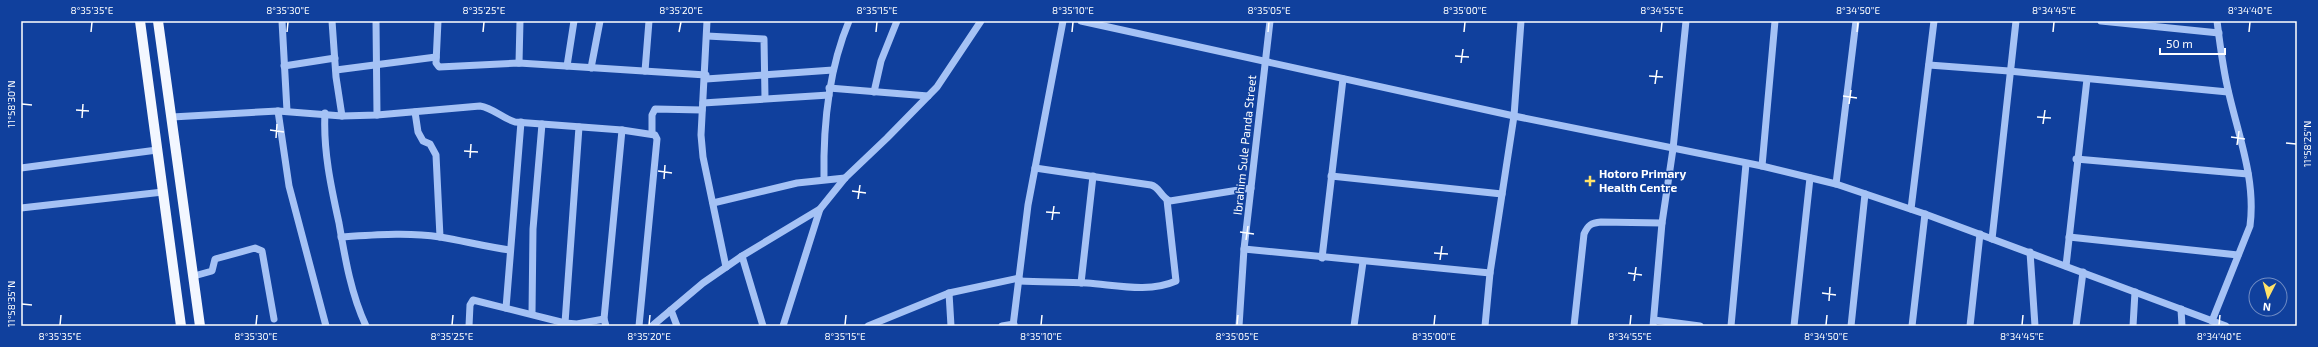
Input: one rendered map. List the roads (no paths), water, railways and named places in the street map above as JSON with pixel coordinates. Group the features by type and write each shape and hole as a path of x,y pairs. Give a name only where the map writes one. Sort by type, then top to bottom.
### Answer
{"main road":[{"path":"140,21 181,326"},
{"path":"158,21 200,326"}],"street":[{"path":"282,21 287,111"},
{"path":"332,21 342,116"},
{"path":"376,21 377,116"},
{"path":"438,21 436,63 439,67 519,63 645,71 706,77 833,70"},
{"path":"519,63 520,21"},
{"path":"567,66 574,21"},
{"path":"591,68 600,21"},
{"path":"645,71 649,21"},
{"path":"707,21 706,77 703,107 703,157 726,267"},
{"path":"824,178 823,137 829,92 836,55 849,21"},
{"path":"874,92 881,61 897,21"},
{"path":"783,326 820,210 845,178 937,87 981,21"},
{"path":"1002,326 1014,325 1019,280 1036,168 1063,21"},
{"path":"1081,21 1514,116 1746,164 1762,166 1836,184 1911,209 2030,252 2226,326"},
{"name":"Ibrahim Sule Panda Street","path":"1239,326 1244,249 1270,21"},
{"path":"1485,326 1490,273 1514,116 1521,21"},
{"path":"1686,21 1673,149 1662,223 1654,323 1700,326"},
{"path":"1762,166 1775,21"},
{"path":"1836,184 1856,21"},
{"path":"1911,209 1934,21"},
{"path":"1992,239 2009,71 2016,21"},
{"path":"2101,21 2219,33"},
{"path":"2212,321 2250,226 2252,214 2248,174 2228,92 2217,21"},
{"path":"707,36 764,39 765,98"},
{"path":"336,70 436,57"},
{"path":"284,66 335,58"},
{"path":"1929,65 2009,71 2228,92"},
{"path":"1322,258 1343,79"},
{"path":"2066,266 2076,158 2087,79"},
{"path":"639,326 656,139 652,134 652,115 655,110 703,107 765,98 829,92 874,92 928,96"},
{"path":"172,117 278,111 325,113 342,116 377,116 486,107 508,120 652,134"},
{"path":"278,111 289,186 326,326"},
{"path":"415,112 418,132 423,142 430,144 436,155 440,237"},
{"path":"325,113 328,171 355,300 366,326"},
{"path":"506,308 521,122"},
{"path":"532,314 533,229 542,124"},
{"path":"565,323 579,127"},
{"path":"469,326 470,305 473,300 565,323 605,323 622,130"},
{"path":"21,168 157,150"},
{"path":"2076,158 2248,174"},
{"path":"1731,326 1746,164"},
{"path":"868,326 949,293 1019,280 1081,283 1137,288 1153,287 1176,281 1167,200 1155,186 1036,168"},
{"path":"1081,283 1093,176"},
{"path":"1331,176 1502,194"},
{"path":"713,203 754,191 824,178 845,178"},
{"path":"1794,326 1810,178"},
{"path":"1167,200 1251,188"},
{"path":"21,208 163,192"},
{"path":"1851,326 1865,194"},
{"path":"652,326 703,283 726,267 820,210"},
{"path":"1912,326 1925,214"},
{"path":"1574,326 1584,234 1587,227 1592,223 1601,222 1662,223"},
{"path":"341,237 407,234 440,237 475,246 510,250"},
{"path":"1970,326 1980,234"},
{"path":"2068,237 2238,255"},
{"path":"194,276 212,271 215,259 255,248 260,249 262,251 274,319"},
{"path":"1244,249 1363,262 1490,273"},
{"path":"2030,252 2035,326"},
{"path":"742,256 763,326"},
{"path":"1354,326 1363,262"},
{"path":"2076,326 2083,272"},
{"path":"2133,326 2135,292"},
{"path":"949,293 951,326"},
{"path":"2181,309 2182,326"},
{"path":"671,310 677,326"},
{"path":"543,317 544,326"}],"place":[{"name":"Hotoro Primary Health Centre","path":"1590,181"}]}
